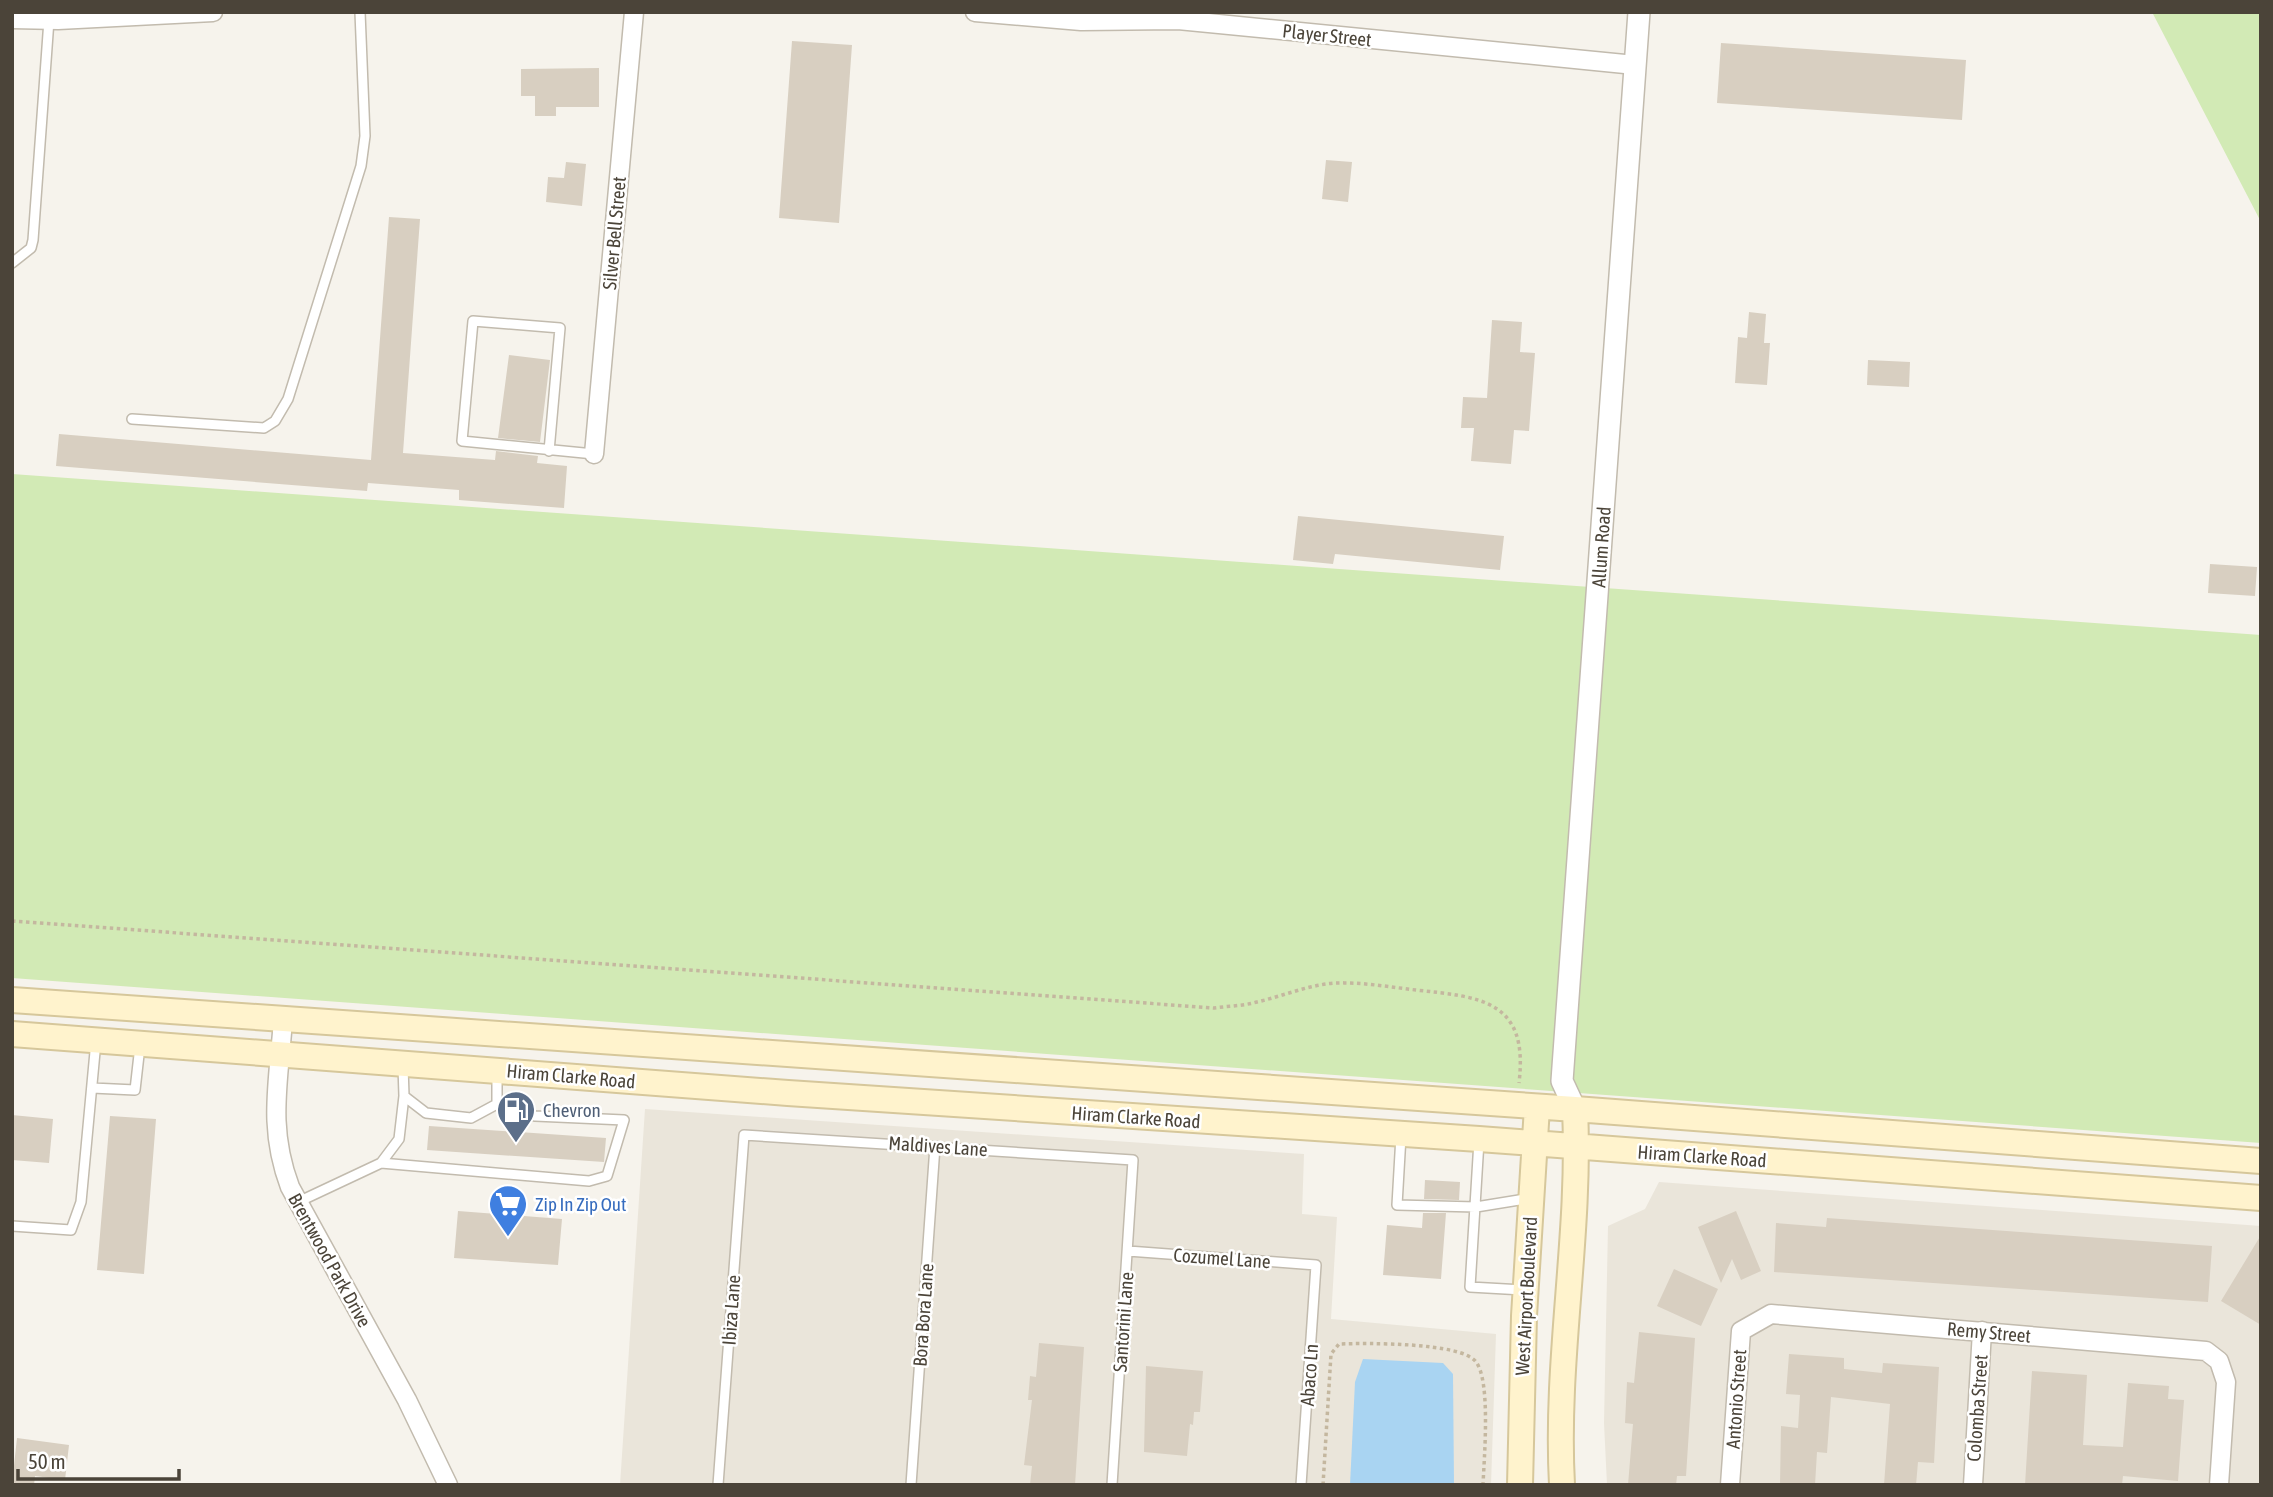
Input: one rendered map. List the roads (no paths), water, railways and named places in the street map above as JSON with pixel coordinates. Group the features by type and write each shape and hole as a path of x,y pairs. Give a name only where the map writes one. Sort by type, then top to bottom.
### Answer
{"main road":[{"name":"Hiram Clarke Road","path":"12,1000 1575,1109 2261,1161"},
{"name":"Hiram Clarke Road","path":"12,1034 640,1082 1577,1146 2261,1198"},
{"path":"640,1082 644,1045"},
{"path":"918,1102 920,1064"},
{"path":"1189,1120 1192,1083"},
{"name":"West Airport Boulevard","path":"1520,1485 1525,1290 1537,1107"},
{"path":"1562,1485 1564,1335 1577,1146 1575,1109"},
{"path":"1995,1178 1998,1142"}],"street":[{"path":"12,19 212,12"},
{"name":"Silver Bell Street","path":"594,454 634,12"},
{"name":"Player Street","path":"975,12 1178,16 1635,65"},
{"name":"Allum Road","path":"1575,1109 1562,1081 1639,12"},
{"name":"Brentwood Park Drive","path":"283,1019 275,1124 279,1157 298,1202 408,1400 448,1485"},
{"path":"1537,1107 1562,1081"},
{"name":"Remy Street","path":"1755,1320 1772,1314 2206,1351 2220,1361 2226,1381 2219,1485"},
{"name":"Antonio Street","path":"1730,1485 1741,1331 1755,1320"},
{"name":"Colomba Street","path":"1973,1485 1982,1331"}],"lane":[{"path":"132,419 264,428 275,421 288,400 361,166 365,136 360,12"},
{"path":"12,263 31,248 33,240 55,17"},
{"path":"549,451 560,328 473,321 462,441 549,451 594,454"},
{"path":"12,1226 71,1230 81,1202 96,1041"},
{"path":"92,1088 135,1090 140,1045"},
{"path":"298,1202 381,1163 399,1139 404,1096 403,1063"},
{"path":"497,1070 497,1104"},
{"path":"381,1163 589,1181 607,1176 624,1120 534,1116 497,1104 471,1118 426,1113 404,1096"},
{"path":"1401,1134 1397,1205 1476,1207 1532,1198"},
{"name":"Maldives Lane","path":"744,1135 1133,1160"},
{"name":"Ibiza Lane","path":"718,1485 744,1135"},
{"path":"1479,1139 1470,1287 1525,1290"},
{"name":"Bora Bora Lane","path":"911,1485 935,1146"},
{"name":"Santorini Lane","path":"1112,1485 1133,1160"},
{"name":"Cozumel Lane","path":"1128,1251 1316,1265"},
{"name":"Abaco Ln","path":"1301,1485 1316,1265"}],"water":[{"path":"1363,1359 1443,1363 1453,1374 1454,1485 1350,1485 1355,1382"}],"place":[{"name":"Chevron","path":"516,1144"},
{"name":"Zip In Zip Out","path":"508,1238"}]}
